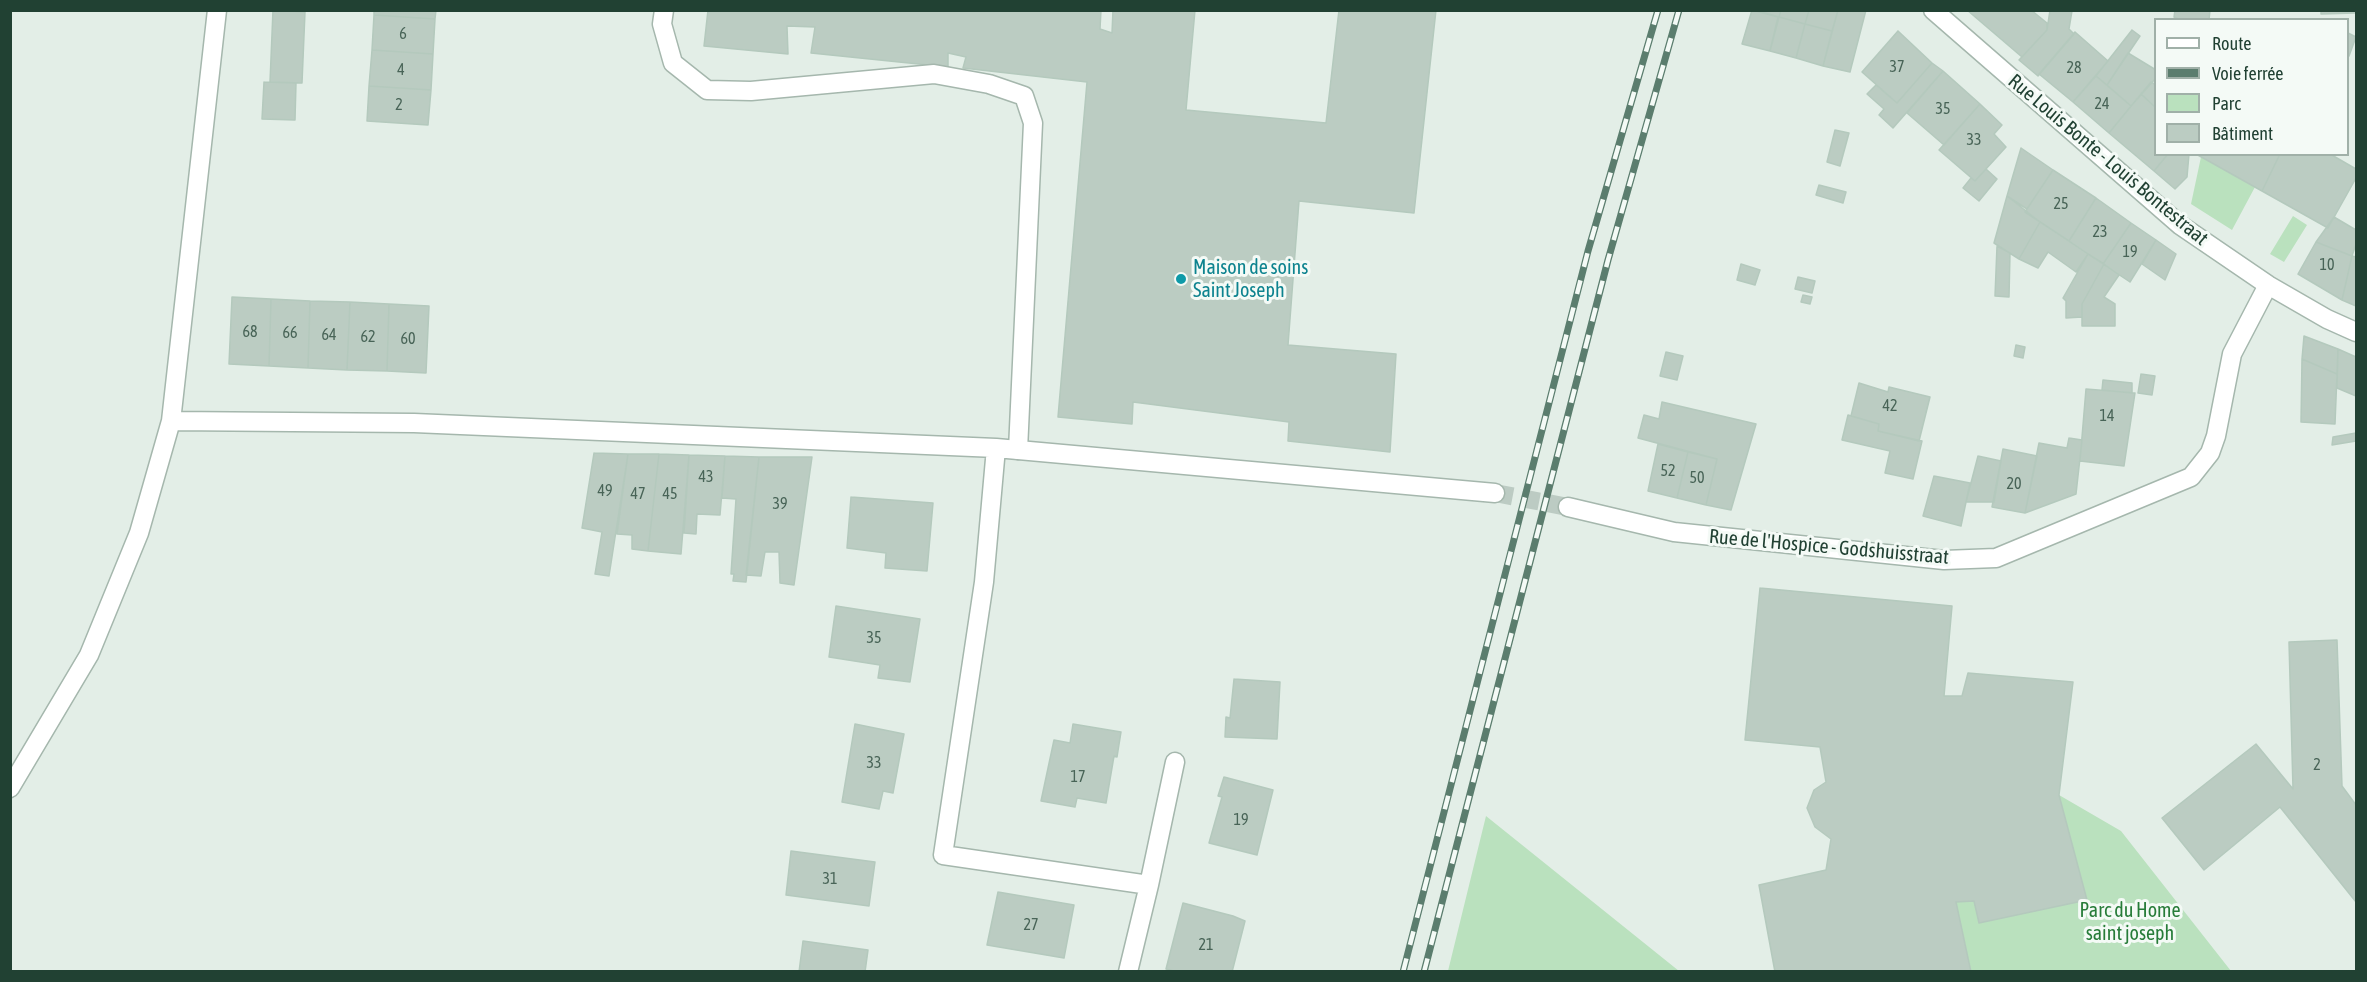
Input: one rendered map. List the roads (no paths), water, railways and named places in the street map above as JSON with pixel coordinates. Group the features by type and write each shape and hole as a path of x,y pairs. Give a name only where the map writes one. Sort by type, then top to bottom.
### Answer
{"street":[{"path":"10,788 89,655 139,533 171,421 216,10"},
{"path":"664,10 662,24 674,63 707,90 751,91 934,74 989,84 1024,96 1033,123 1018,450"},
{"name":"Rue Louis Bonte - Louis Bontestraat","path":"1933,10 2180,225 2268,285 2327,319 2356,332"},
{"name":"Rue de l'Hospice - Godshuisstraat","path":"1568,507 1674,532 1944,561 1996,558 2191,477 2210,453 2216,436 2232,354 2268,285"},
{"path":"171,421 414,423 996,448 1495,493"},
{"path":"996,448 984,582 943,855 1149,885"},
{"path":"1128,972 1175,762"}],"tunnel":[{"path":"1495,493 1568,507"}],"railway":[{"path":"1403,972 1588,251 1658,10"},
{"path":"1424,972 1608,260 1679,10"}],"place":[{"name":"Maison de soins Saint Joseph","path":"1181,279"}],"park label":[{"name":"Parc du Home saint joseph","path":"2130,922"}]}
